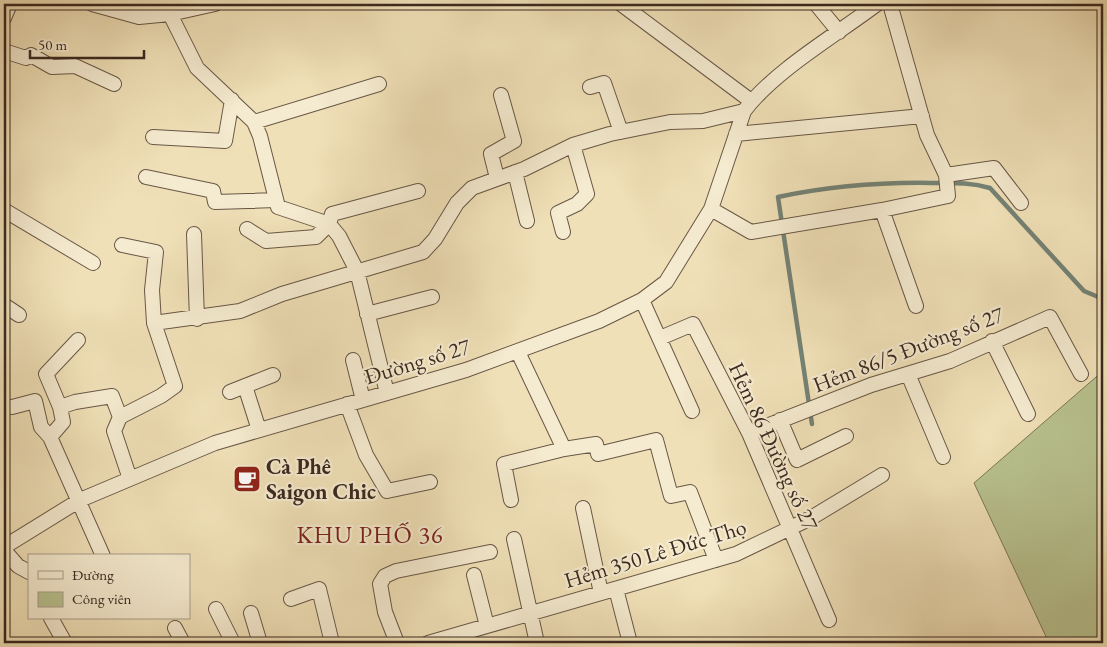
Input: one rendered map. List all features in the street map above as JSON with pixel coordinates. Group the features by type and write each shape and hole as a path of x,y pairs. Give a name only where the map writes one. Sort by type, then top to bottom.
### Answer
{"street":[{"path":"4,18 10,4"},
{"path":"92,4 170,14 216,4"},
{"path":"621,4 747,106"},
{"path":"816,4 839,32"},
{"path":"154,323 240,312 282,294 357,270 423,252 435,239 456,203 472,188 515,172 573,145 621,132 670,122 703,121 747,106 787,69 877,4"},
{"path":"711,209 751,232 882,210 948,196 946,176 933,150 890,4"},
{"path":"170,14 197,68 254,122 260,136 278,207 329,224 339,236 357,270 387,393"},
{"path":"4,51 26,58 31,55 52,66 75,66 114,84"},
{"path":"254,122 379,84"},
{"path":"590,87 604,84 621,132"},
{"path":"497,178 491,154 514,141 501,95"},
{"path":"154,137 225,141 232,100"},
{"name":"Đường số 27","path":"4,549 80,500 215,443 387,393 518,352 600,321 642,300 666,282 711,209 747,106"},
{"path":"736,134 922,116"},
{"path":"563,232 558,213 577,204 587,194 573,145"},
{"path":"946,176 994,168 1021,203"},
{"path":"515,172 526,221"},
{"path":"146,177 213,191 215,202 276,200"},
{"path":"247,229 266,241 316,237 329,224 332,214 418,191"},
{"path":"4,210 93,263"},
{"path":"882,210 916,306"},
{"path":"194,234 197,319"},
{"path":"122,245 156,252 152,290 154,323 175,386 162,396 120,417 114,431 130,479"},
{"path":"367,314 432,297"},
{"path":"642,300 692,411"},
{"path":"4,305 18,315"},
{"name":"Hẻm 86/5 Đường số 27","path":"749,433 871,385 950,361 1050,317 1080,374"},
{"name":"Hẻm 86 Đường số 27","path":"660,338 693,324 749,433 829,620"},
{"path":"50,437 63,422 60,407 46,374 78,340"},
{"path":"992,341 1028,414"},
{"path":"518,352 564,449"},
{"path":"353,360 363,400"},
{"path":"908,374 943,457"},
{"path":"230,392 273,376"},
{"path":"245,386 259,430"},
{"path":"60,407 75,402 112,396 120,417"},
{"path":"12,407 35,401 41,427 50,437 60,463 80,500 102,554"},
{"path":"347,404 366,455 387,492 430,482"},
{"path":"780,420 797,460 846,436"},
{"path":"510,500 504,464 564,449 596,444 598,454 656,440 671,496 690,492 716,560"},
{"name":"Hẻm 350 Lê Đức Thọ","path":"428,643 446,641 486,626 736,554 789,528 882,475"},
{"path":"583,508 601,593"},
{"path":"514,539 537,643"},
{"path":"4,549 18,566 28,571"},
{"path":"397,643 385,612 380,584 385,576 396,571 490,552"},
{"path":"474,575 486,626"},
{"path":"291,599 319,588 332,643"},
{"path":"616,589 630,643"},
{"path":"216,609 233,643"},
{"path":"251,613 260,643"},
{"path":"52,620 65,643"},
{"path":"175,628 183,643"}],"green space":[{"path":"1103,371 1103,643 1049,643 974,483"}],"waterway":[{"path":"812,424 778,197 836,187 893,183 961,183 990,188 1084,291 1103,299"}],"place":[{"name":"Cà Phê Saigon Chic","path":"247,479"}],"district":[{"name":"KHU PHỐ 36","path":"370,535"}]}
